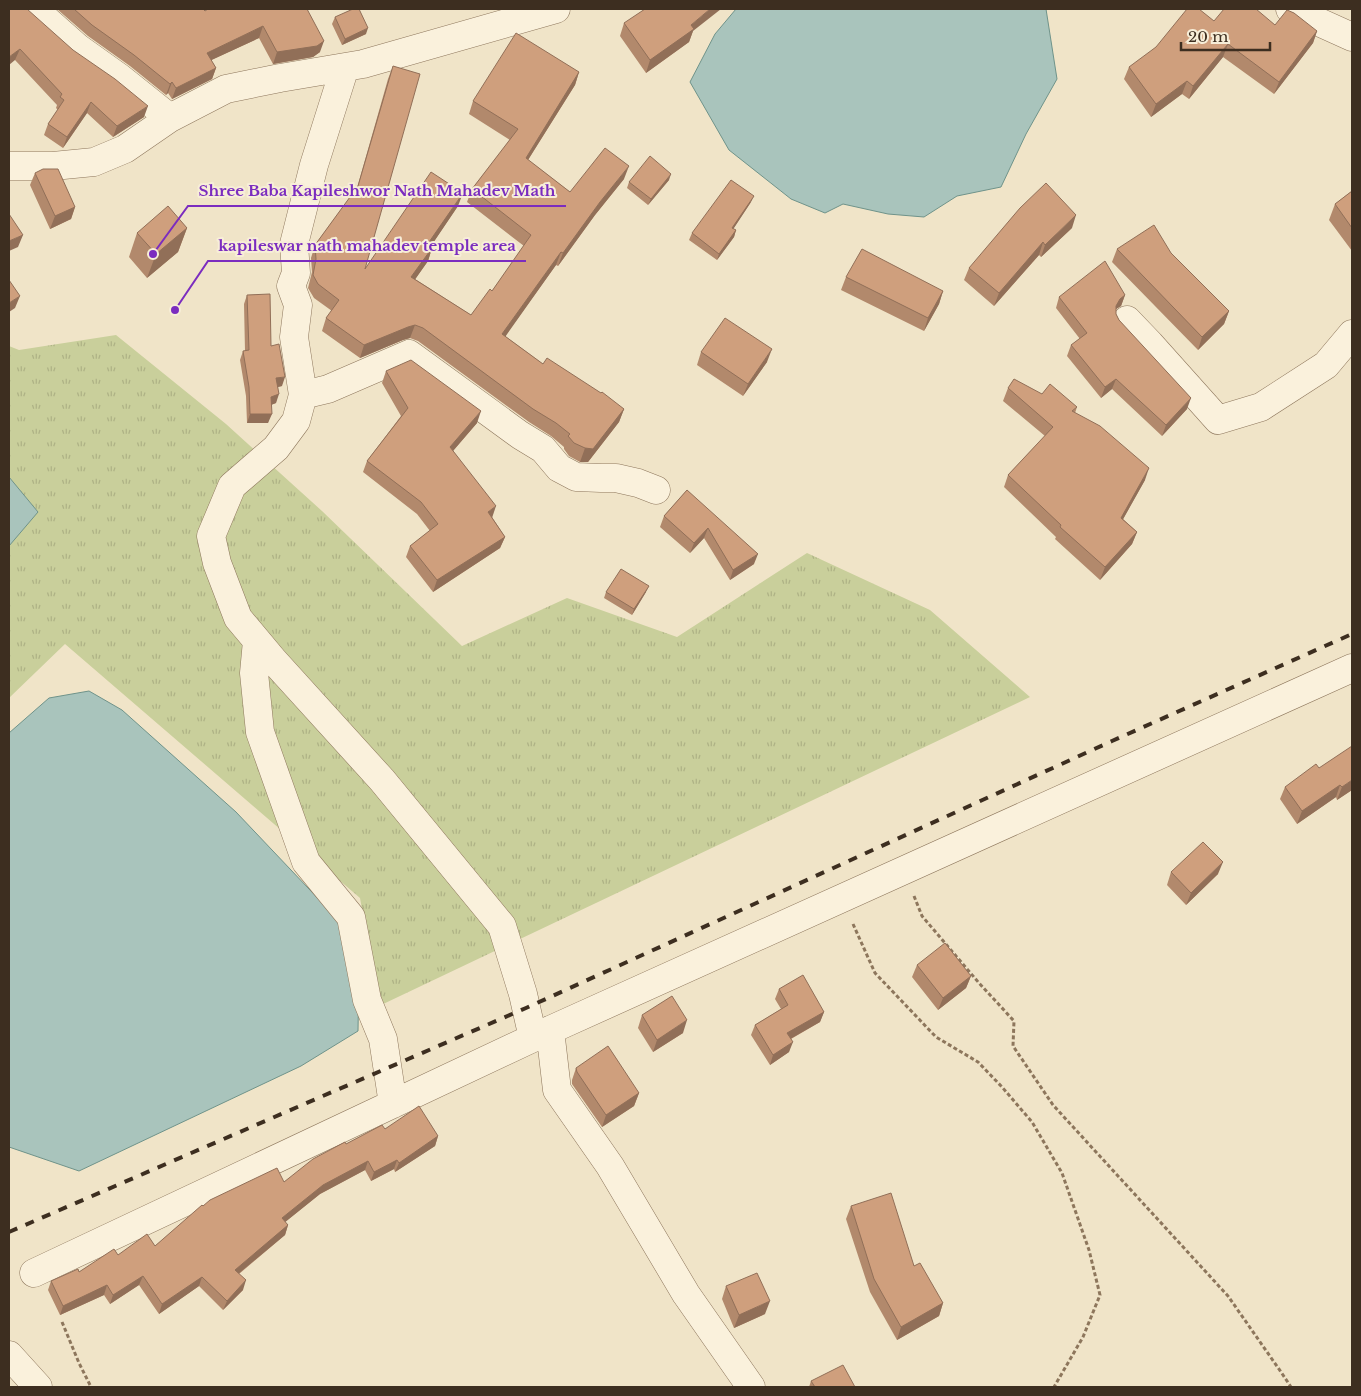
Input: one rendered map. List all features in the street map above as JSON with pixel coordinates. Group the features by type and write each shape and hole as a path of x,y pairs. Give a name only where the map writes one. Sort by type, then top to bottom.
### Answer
{"street":[{"path":"34,9 78,48 120,78 170,118"},
{"path":"9,166 53,166 94,162 125,149 170,118 226,89 363,64 556,9"},
{"path":"1290,9 1352,38"},
{"path":"344,67 314,165 294,244 296,274 291,286 298,305 294,337 303,394 296,421 276,448 232,486 211,536 217,563 238,618 382,780 502,926 523,994 542,1034 557,1090 610,1166 686,1294 751,1387"},
{"path":"1127,320 1218,420 1261,408 1326,365 1352,334"},
{"path":"303,394 328,388 409,354 520,435 544,449 559,468 576,477 616,478 656,490"},
{"path":"257,641 254,673 260,732 306,862 351,916 367,1000 383,1039 393,1104"},
{"path":"34,1273 542,1034 1352,668"},
{"path":"9,1355 38,1387"}],"path":[{"path":"904,870 922,916 1014,1021 1013,1046 1053,1106 1228,1296 1291,1387"},
{"path":"841,899 875,973 936,1037 978,1062 1002,1087 1032,1122 1062,1173 1088,1250 1100,1295 1083,1338 1054,1387"},
{"path":"62,1322 91,1387"}],"green space":[{"path":"116,335 226,424 322,511 462,646 567,598 677,637 807,553 930,610 1030,697 379,1006 360,898 65,644 9,698 9,346 19,350"}],"water":[{"path":"736,9 1046,9 1057,79 1026,134 1001,187 957,196 924,217 888,214 843,204 825,213 791,199 729,150 690,82 715,34"},
{"path":"9,477 38,512 9,546"},
{"path":"89,691 122,710 236,812 345,927 359,970 358,1031 301,1066 79,1171 9,1147 9,733 49,698"}],"building":[{"path":"9,9 27,9 73,50 115,79 148,106 117,126 91,102 67,137 48,124 64,100 60,97 62,94 20,49 9,57"},
{"path":"74,9 203,9 205,11 208,9 307,9 324,41 317,46 277,52 263,26 207,53 216,68 176,88 172,82 170,84 92,25"},
{"path":"353,9 359,9 368,28 345,39 335,17"},
{"path":"645,9 710,9 691,25 694,29 650,60 624,23"},
{"path":"1187,9 1199,9 1214,21 1224,9 1256,9 1275,25 1287,10 1294,13 1317,31 1279,82 1228,44 1193,86 1187,81 1156,104 1129,67 1156,47"},
{"path":"516,33 579,72 526,158 570,192 605,148 629,166 563,253 561,252 502,334 543,364 547,358 602,392 624,409 593,449 574,443 568,436 570,434 556,423 533,409 423,328 415,325 408,327 364,345 326,318 339,300 318,284 313,275 316,259 315,245 358,186 393,66 420,74 365,269 431,172 463,193 427,245 432,248 411,277 471,315 490,289 492,291 531,235 472,189 518,129 473,101"},
{"path":"650,156 671,174 651,199 629,182"},
{"path":"43,169 58,169 75,207 55,216 35,173"},
{"path":"731,180 754,196 732,228 736,230 719,254 692,233"},
{"path":"1046,183 1076,215 1045,245 1043,242 999,293 969,268 1020,208"},
{"path":"1352,191 1352,228 1335,204"},
{"path":"168,206 187,228 156,254 137,233"},
{"path":"9,214 23,235 9,241"},
{"path":"1154,225 1171,253 1229,311 1202,337 1117,249"},
{"path":"862,249 943,291 928,318 846,277"},
{"path":"1105,261 1125,295 1116,306 1116,314 1119,320 1191,398 1166,425 1116,379 1105,387 1071,345 1087,333 1059,297"},
{"path":"9,280 20,296 9,303"},
{"path":"270,294 271,346 279,344 285,377 276,378 279,394 271,397 272,414 250,414 249,387 243,351 249,350 247,295"},
{"path":"725,318 772,349 748,384 701,352"},
{"path":"411,360 481,411 450,447 496,506 488,512 505,537 437,580 410,546 438,524 421,502 367,461 408,408 386,371"},
{"path":"1014,379 1042,394 1050,384 1077,407 1072,411 1100,426 1149,468 1121,518 1137,532 1105,567 1060,527 1061,525 1008,475 1053,427 1008,388"},
{"path":"687,490 758,554 733,570 708,528 694,543 664,516"},
{"path":"621,569 649,586 634,609 606,592"},
{"path":"1352,746 1352,780 1342,787 1340,785 1302,811 1285,787 1316,764 1319,768"},
{"path":"1203,842 1223,862 1191,893 1171,872"},
{"path":"945,943 971,976 943,998 917,965"},
{"path":"803,975 824,1012 787,1033 793,1042 773,1055 755,1025 788,1005 779,989"},
{"path":"672,996 687,1020 657,1040 642,1015"},
{"path":"608,1046 639,1093 606,1115 576,1068"},
{"path":"419,1106 438,1136 399,1163 397,1160 374,1172 368,1161 323,1185 282,1218 288,1225 235,1270 246,1280 227,1301 202,1277 162,1304 143,1276 113,1295 107,1285 63,1306 51,1281 78,1269 79,1272 114,1249 118,1255 147,1234 155,1246 210,1200 277,1168 284,1182 313,1159 382,1125 385,1129"},
{"path":"891,1193 914,1266 920,1263 943,1303 901,1327 874,1279 851,1206"},
{"path":"757,1273 770,1301 739,1315 726,1286"},
{"path":"843,1365 855,1387 815,1387 811,1381"}],"railway":[{"path":"9,1232 526,1008 1112,741 1352,634"}],"place":[{"name":"Shree Baba Kapileshwor Nath Mahadev Math","path":"153,254"},
{"name":"kapileswar nath mahadev temple area","path":"175,310"}]}
